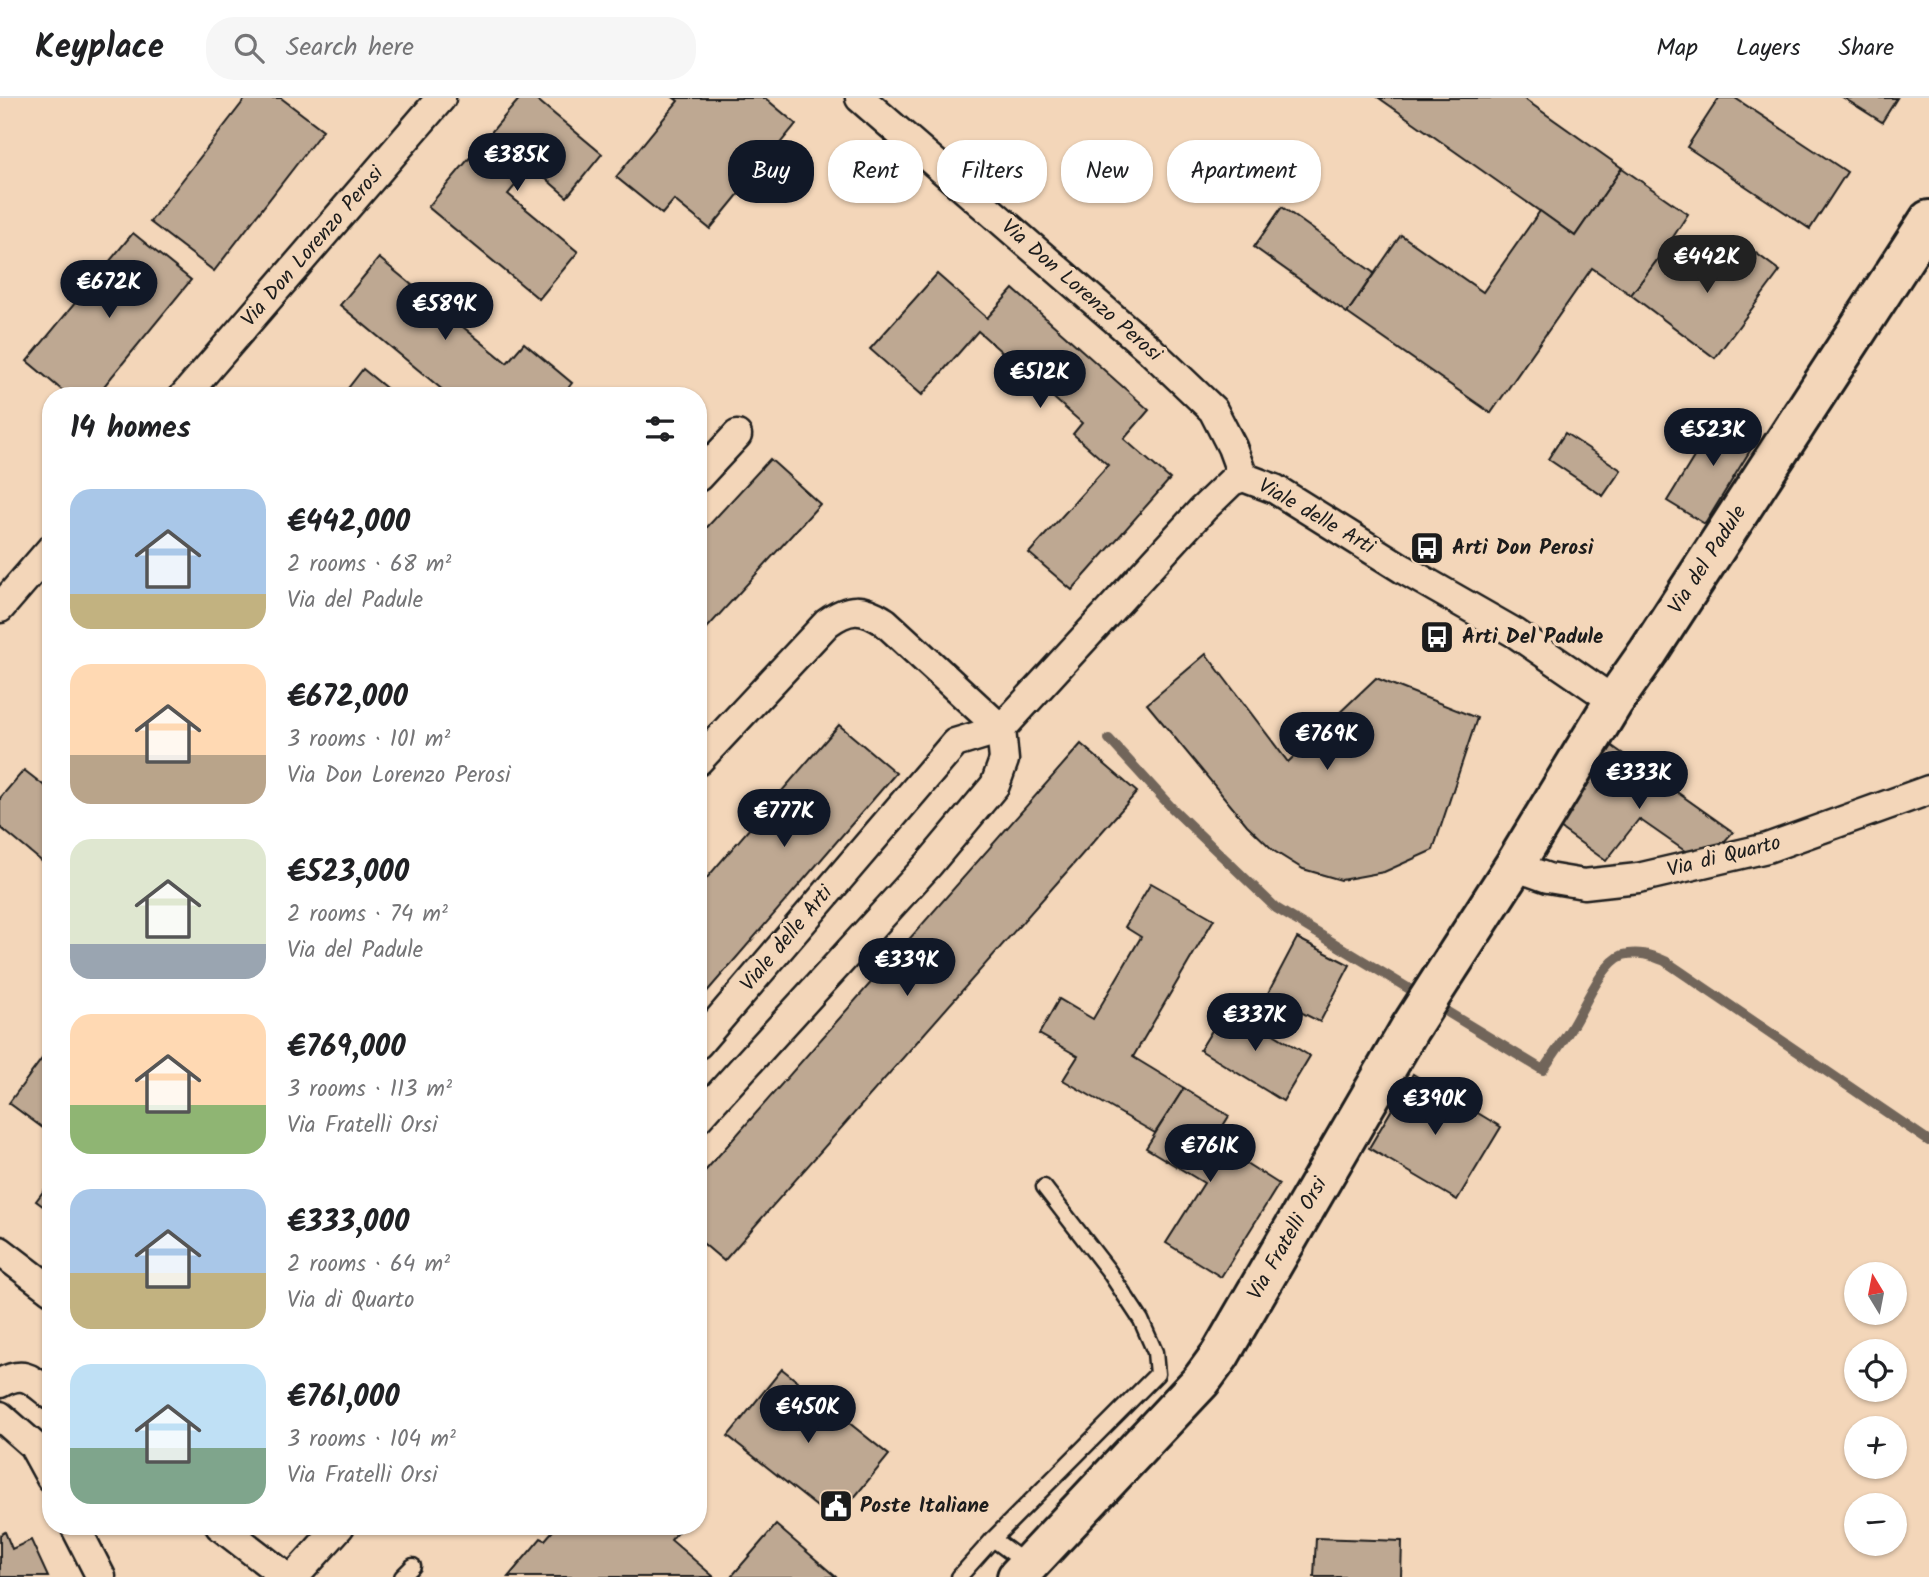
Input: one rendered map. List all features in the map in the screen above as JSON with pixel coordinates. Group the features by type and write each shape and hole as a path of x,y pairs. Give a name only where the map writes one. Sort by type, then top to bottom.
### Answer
{"main road":[{"name":"Via del Padule","path":"1514,866 1614,701 1929,220"},
{"name":"Via Fratelli Orsi","path":"1022,1571 1201,1381 1220,1354 1410,1028 1514,866"}],"street":[{"name":"Via Don Lorenzo Perosi","path":"192,387 441,98"},
{"name":"Via Don Lorenzo Perosi","path":"860,98 1148,348 1213,410 1232,447 1243,477"},
{"path":"707,467 737,435"},
{"name":"Viale delle Arti","path":"707,1033 954,743 1000,729 1232,481 1243,477 1275,489 1403,569 1515,634 1614,701"},
{"path":"0,608 42,559"},
{"path":"707,751 827,623 841,613 856,610 872,614 885,622 1000,729 1004,760 995,785 929,864 707,1108"},
{"name":"Via di Quarto","path":"1514,866 1548,878 1584,884 1638,878 1767,848 1929,790"},
{"path":"0,1252 42,1283"},
{"path":"0,1383 13,1376 22,1376 42,1388"},
{"path":"0,1416 33,1445 42,1462"},
{"path":"80,1535 101,1577"},
{"path":"232,1535 286,1577"},
{"path":"294,1577 332,1535"}],"lane":[{"path":"958,1577 1157,1374 1155,1352 1141,1320 1108,1270 1044,1187"},
{"path":"993,1539 1022,1571"}],"building":[{"path":"246,98 281,98 323,130 214,271 150,222"},
{"path":"520,98 535,98 602,154 567,197 531,166 508,194 578,252 539,299 428,207"},
{"path":"674,98 765,98 796,124 783,140 728,140 728,203 731,203 710,229 674,200 662,214 616,177 678,101"},
{"path":"1379,98 1523,98 1622,168 1575,236"},
{"path":"1719,98 1735,98 1847,172 1810,229 1687,147"},
{"path":"1844,98 1897,98 1882,122"},
{"path":"1622,168 1688,214 1631,295 1592,268 1491,413 1347,313 1401,235 1483,292 1540,211 1575,236"},
{"path":"1282,207 1374,273 1347,313 1254,247"},
{"path":"133,233 191,280 103,387 58,387 27,361"},
{"path":"1737,239 1780,271 1715,358 1631,295 1664,251 1705,282"},
{"path":"379,258 507,363 524,343 572,383 569,387 439,387 340,305"},
{"path":"937,274 987,318 1013,289 1149,410 1124,439 1170,479 1072,590 1029,553 1108,465 1073,434 1082,423 978,331 922,395 870,349"},
{"path":"363,369 385,387 349,387"},
{"path":"1721,413 1759,436 1705,524 1667,501"},
{"path":"1565,433 1621,470 1603,496 1548,459"},
{"path":"770,459 820,504 707,628 707,527"},
{"path":"1206,654 1288,762 1376,678 1477,718 1433,850 1384,872 1341,880 1303,869 1274,851 1247,825 1147,704"},
{"path":"839,725 896,773 707,992 707,878"},
{"path":"1081,744 1137,792 724,1261 707,1247 707,1169"},
{"path":"1612,746 1733,832 1712,855 1695,858 1639,819 1606,861 1560,828"},
{"path":"24,770 42,784 42,862 0,827 0,798"},
{"path":"1151,883 1214,919 1133,1057 1184,1088 1155,1133 1063,1080 1078,1056 1039,1034 1059,999 1093,1019 1141,937 1125,927"},
{"path":"1297,938 1350,965 1320,1022 1267,995"},
{"path":"1227,1006 1310,1056 1283,1101 1200,1050"},
{"path":"42,1059 42,1127 9,1103"},
{"path":"1413,1074 1501,1127 1457,1200 1369,1148"},
{"path":"1184,1088 1229,1116 1213,1142 1279,1184 1221,1277 1166,1243 1204,1183 1146,1148"},
{"path":"42,1193 42,1205 36,1201"},
{"path":"782,1369 889,1455 835,1521 728,1436"},
{"path":"776,1525 836,1577 731,1577"},
{"path":"5,1532 12,1549 31,1540 48,1577 0,1577 0,1535"},
{"path":"549,1535 675,1535 671,1540 714,1577 508,1577 541,1538 545,1540"},
{"path":"1316,1538 1402,1541 1401,1577 1314,1577"}],"waterway":[{"path":"1109,739 1172,808 1276,908 1543,1070 1570,1031 1608,966 1623,955 1644,954 1665,961 1929,1141"}],"place":[{"name":"Arti Don Perosi","path":"1427,548"},
{"name":"Arti Del Padule","path":"1437,637"},
{"name":"Poste Italiane","path":"836,1506"}]}
